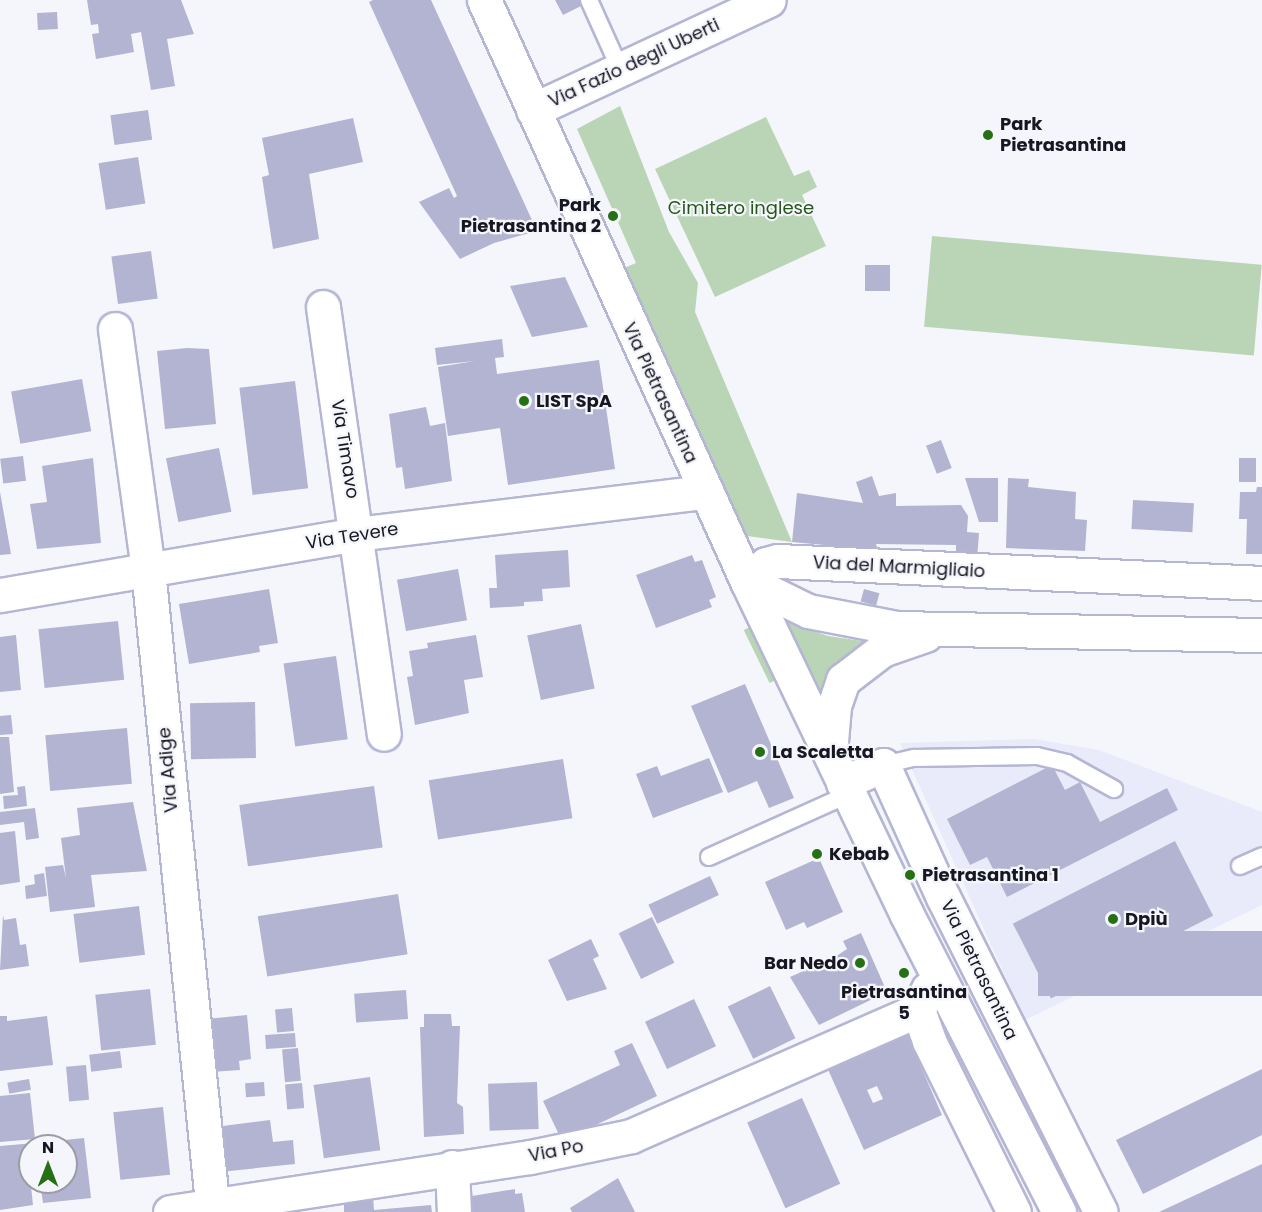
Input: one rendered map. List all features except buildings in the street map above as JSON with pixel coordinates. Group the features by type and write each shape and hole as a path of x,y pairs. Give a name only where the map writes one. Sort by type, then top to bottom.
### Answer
{"street":[{"name":"Via Pietrasantina","path":"484,0 747,581 907,915 1059,1212"},
{"name":"Via Fazio degli Uberti","path":"533,110 769,0"},
{"name":"Via Timavo","path":"323,307 384,734"},
{"name":"Via Adige","path":"115,329 148,570 213,1209"},
{"name":"Via Tevere","path":"0,595 357,534 706,492"},
{"name":"Via del Marmigliaio","path":"747,581 766,564 778,561 1262,582"},
{"path":"747,581 824,616 943,631 1262,635"},
{"path":"883,765 841,778 838,690 855,667 882,650 943,631"},
{"name":"Via Pietrasantina","path":"883,765 943,897 1101,1212"},
{"path":"907,915 943,897"},
{"path":"937,974 918,1010 1014,1212"},
{"name":"Via Po","path":"170,1212 213,1209 452,1167 530,1157 631,1136 918,1010"},
{"path":"452,1167 454,1212"}],"lane":[{"path":"589,0 620,69"},
{"path":"883,765 914,758 1037,756 1067,763 1114,789"},
{"path":"709,857 841,778"},
{"path":"1240,866 1262,856"}],"shaded area":[{"path":"1034,739 1099,750 1262,812 1262,905 1025,1020 900,743"}],"green space":[{"path":"620,106 669,232 698,283 695,312 792,542 747,536 741,529 624,268 636,263 577,129"},
{"name":"Cimitero inglese","path":"766,117 794,176 809,170 817,187 802,195 826,246 715,297 655,169"},
{"path":"932,236 1262,265 1254,356 924,327"},
{"path":"783,621 828,636 869,642 821,700"},
{"path":"750,627 776,680 770,683 744,630"}],"place":[{"name":"Park Pietrasantina","path":"988,135"},
{"name":"Park Pietrasantina 2","path":"613,216"},
{"name":"LIST SpA","path":"524,401"},
{"name":"La Scaletta","path":"760,752"},
{"name":"Kebab","path":"817,854"},
{"name":"Pietrasantina 1","path":"910,875"},
{"name":"Dpiù","path":"1113,919"},
{"name":"Bar Nedo","path":"860,963"},
{"name":"Pietrasantina 5","path":"904,973"}]}
